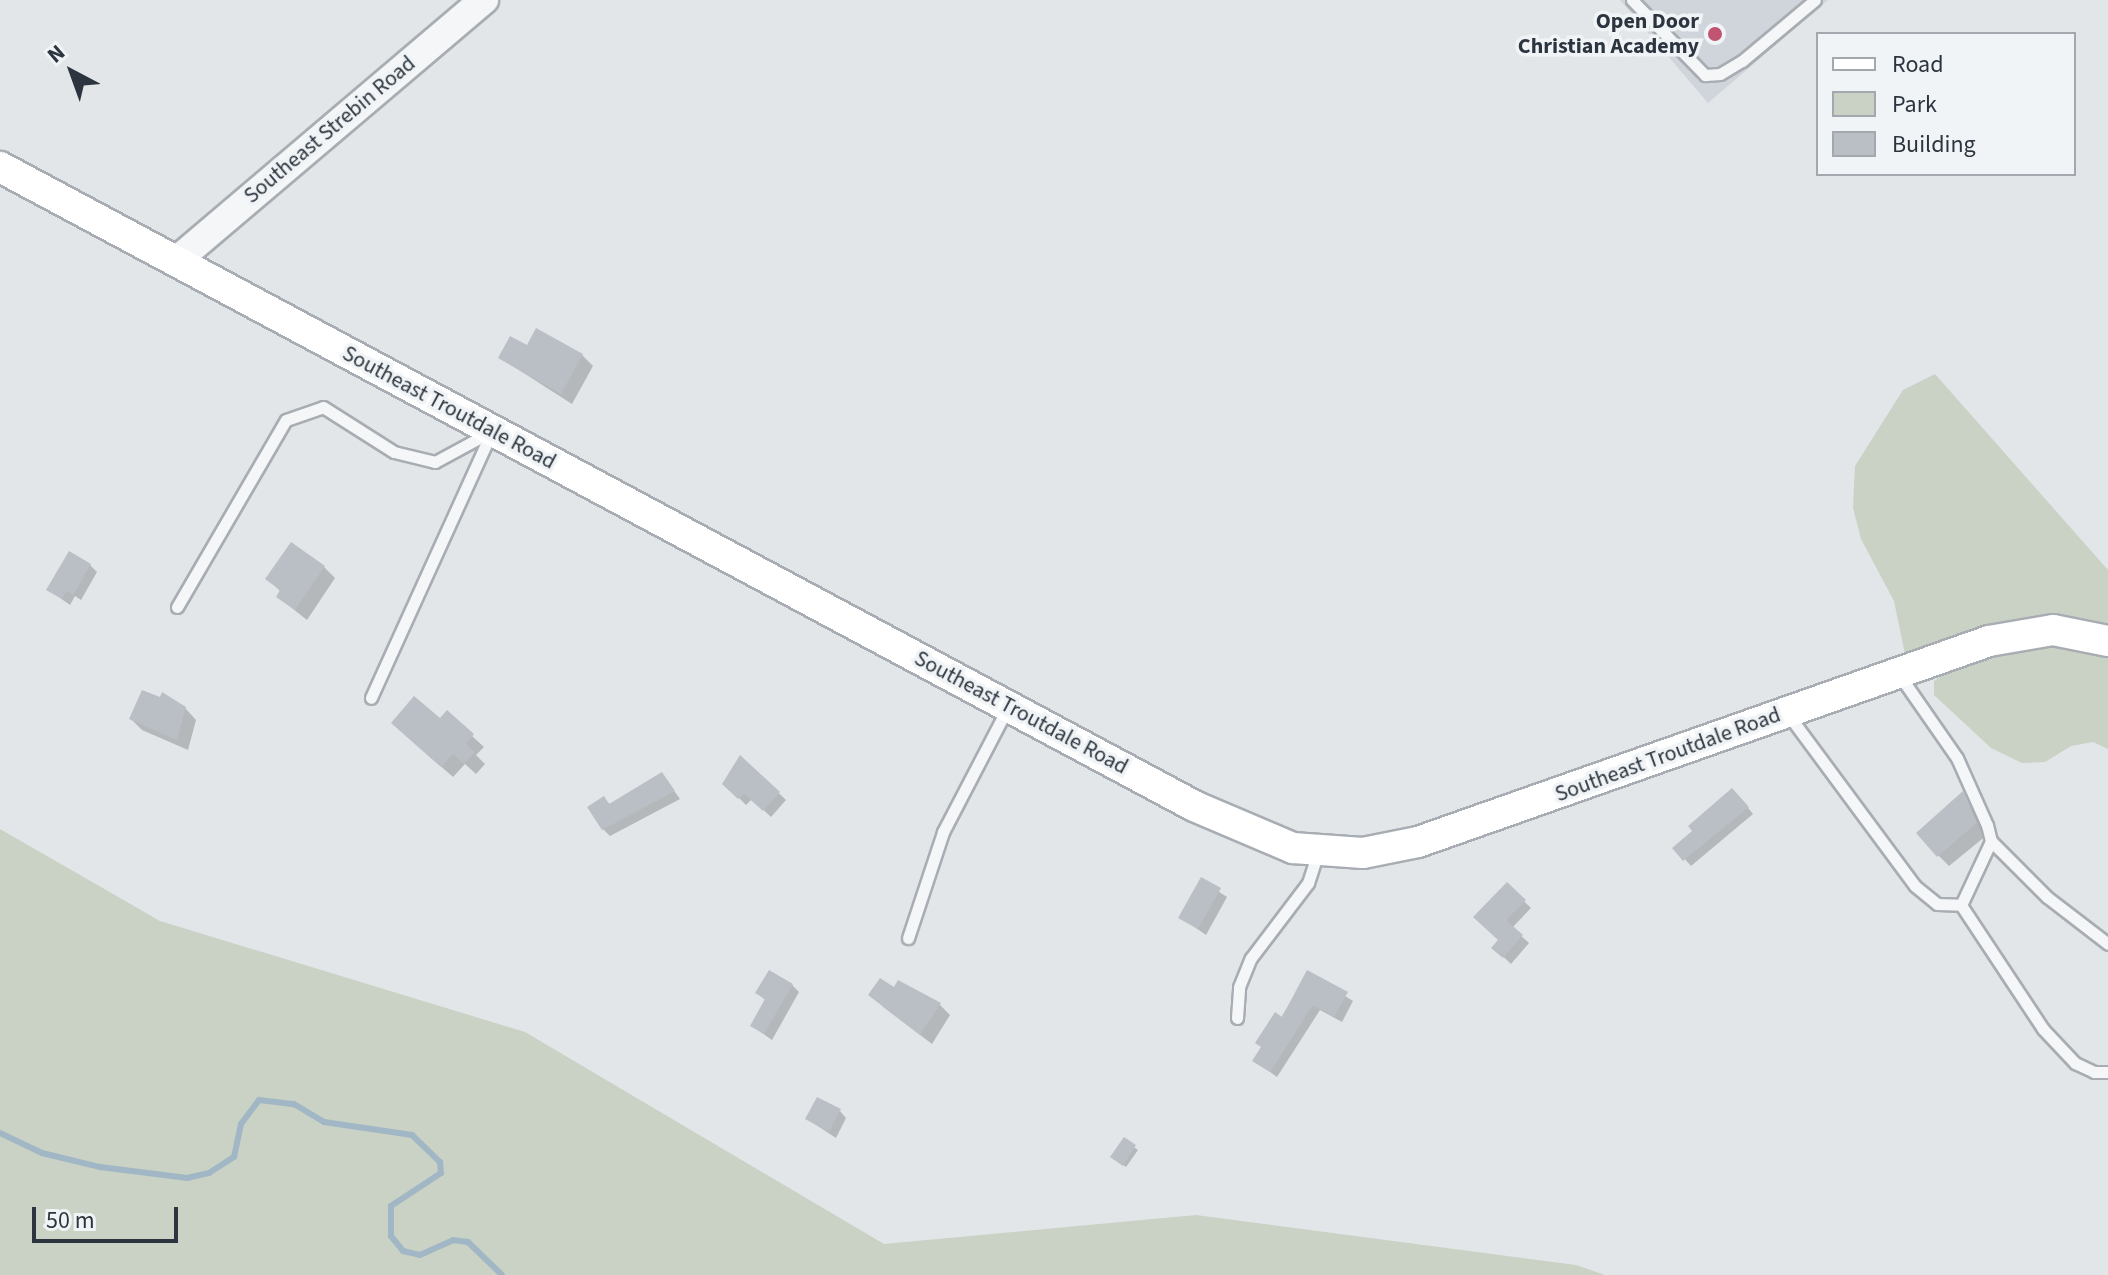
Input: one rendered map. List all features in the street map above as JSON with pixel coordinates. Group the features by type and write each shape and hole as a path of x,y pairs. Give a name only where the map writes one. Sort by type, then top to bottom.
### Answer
{"main road":[{"name":"Southeast Troutdale Road","path":"0,167 1208,812 1262,837 1318,852 1363,853 1418,842 1898,673 2027,632 2053,630 2108,641"}],"street":[{"name":"Southeast Strebin Road","path":"176,261 484,0"}],"lane":[{"path":"1632,0 1705,75 1720,74 1742,61 1815,0"},
{"path":"177,607 286,420 323,407 394,452 435,462 492,431"},
{"path":"371,698 492,431"},
{"path":"1898,673 1957,758 1982,805 1991,841 2047,897 2108,944"},
{"path":"908,938 943,832 1009,707"},
{"path":"1787,713 1915,886 1937,904 1961,905"},
{"path":"1961,905 1991,841"},
{"path":"1237,1018 1239,987 1251,958 1308,883 1318,852"},
{"path":"1961,905 2043,1029 2075,1063 2094,1072 2108,1072"}],"shaded area":[{"path":"1620,0 1828,0 1708,103"}],"green space":[{"path":"1935,374 2108,570 2108,625 2078,617 2037,617 1988,626 1905,654 1894,601 1861,539 1853,508 1855,466 1903,390"},
{"path":"2051,643 2108,658 2108,749 2093,742 2071,746 2045,762 2022,763 1991,748 1934,695 1934,681 1956,666 2005,649"},
{"path":"0,829 160,921 525,1032 884,1244 1196,1215 1576,1265 1605,1275 0,1275"}],"building":[{"path":"536,328 583,354 561,394 498,358 510,336 527,345"},
{"path":"291,542 325,566 295,610 276,597 280,590 265,579"},
{"path":"69,551 91,564 73,595 67,591 62,599 46,590"},
{"path":"142,690 160,697 162,692 186,707 177,740 129,719"},
{"path":"414,696 440,718 447,710 474,734 466,744 475,752 464,764 453,754 441,767 391,723"},
{"path":"740,755 780,792 763,811 744,794 738,799 722,784"},
{"path":"662,772 675,791 602,830 587,807 604,796 609,804"},
{"path":"1732,788 1749,807 1683,861 1672,848 1692,831 1688,826"},
{"path":"1963,791 1977,823 1937,857 1916,833"},
{"path":"1201,877 1221,888 1198,929 1178,918"},
{"path":"1507,882 1526,900 1506,920 1523,935 1503,958 1491,948 1498,940 1473,917"},
{"path":"769,970 793,984 764,1034 750,1026 765,999 755,993"},
{"path":"1307,970 1348,992 1334,1017 1313,1005 1270,1072 1252,1061 1261,1047 1255,1043 1275,1012 1282,1017"},
{"path":"880,978 894,987 898,980 941,1003 920,1035 868,995"},
{"path":"817,1097 841,1109 829,1132 805,1119"},
{"path":"1124,1137 1136,1145 1123,1166 1110,1157"}],"waterway":[{"path":"0,1133 42,1153 100,1167 187,1178 209,1173 234,1157 241,1124 259,1100 294,1104 324,1122 412,1135 440,1162 441,1173 391,1206 391,1236 403,1251 420,1255 453,1240 468,1242 502,1275"}],"place":[{"name":"Open Door Christian Academy","path":"1715,34"}]}
